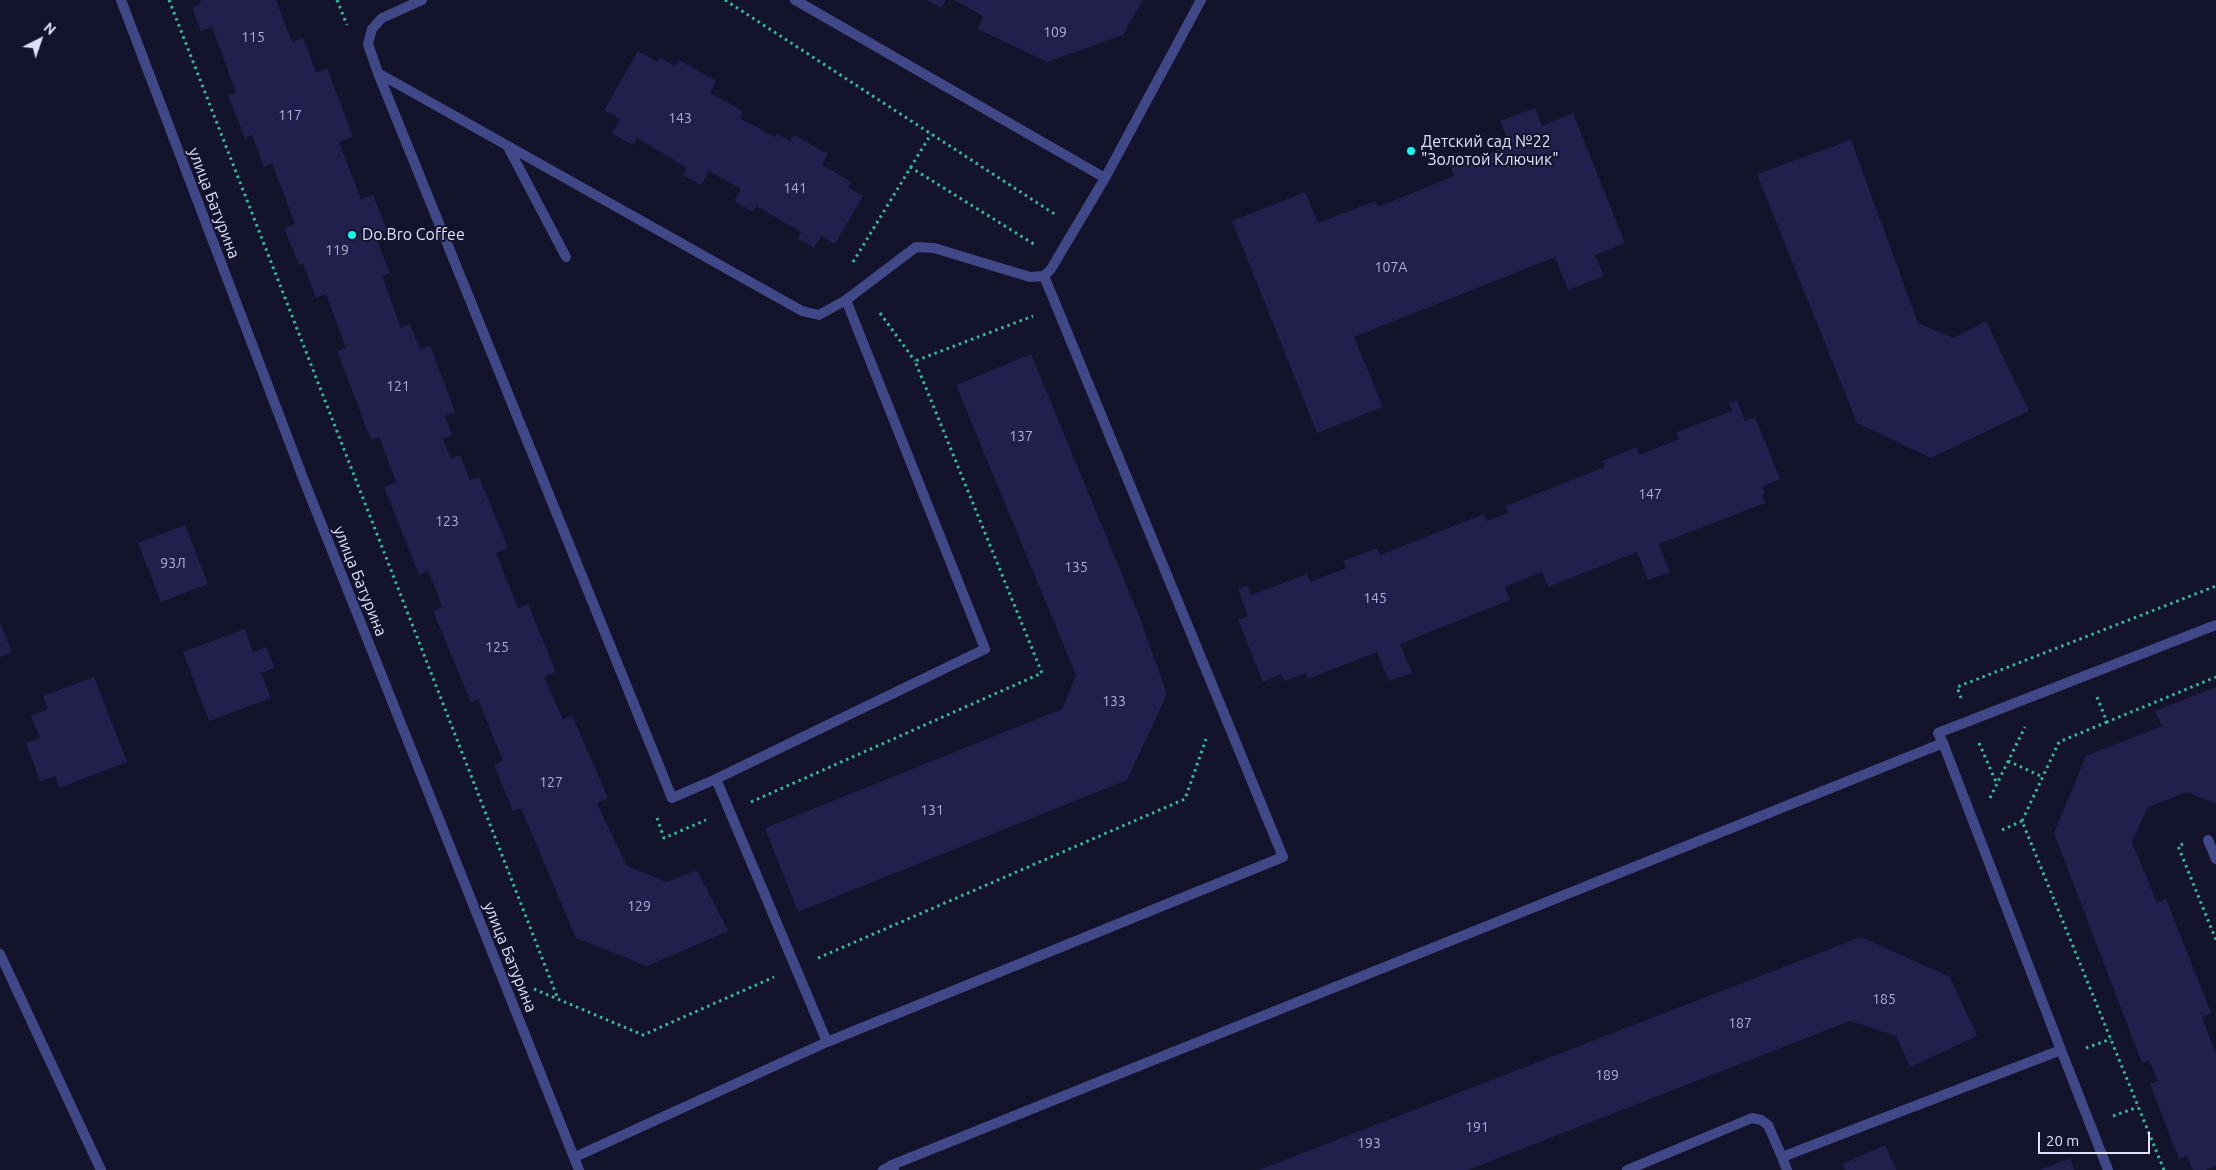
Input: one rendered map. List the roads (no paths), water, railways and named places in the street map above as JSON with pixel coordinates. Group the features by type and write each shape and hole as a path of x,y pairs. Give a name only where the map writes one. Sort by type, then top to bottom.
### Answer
{"street":[{"name":"улица Батурина","path":"121,0 304,483 579,1170"},
{"path":"422,0 382,18 372,29 368,44 378,74 672,798 716,779 985,649 846,300"},
{"path":"795,0 1105,178"},
{"path":"378,74 802,311 819,315 846,300 916,246 934,248 1030,277 1044,276 1051,269 1105,178 1201,0"},
{"path":"507,146 566,257"},
{"path":"575,1157 827,1042 1283,857 1044,276"},
{"path":"2108,1170 1938,733 2216,625"},
{"path":"890,1168 1943,743"},
{"path":"716,779 827,1042"},
{"path":"2208,840 2216,859"},
{"path":"0,954 101,1170"},
{"path":"1782,1157 2061,1050"},
{"path":"1627,1170 1752,1118 1761,1120 1768,1126 1787,1170"}],"place":[{"name":"Детский сад №22 \"Золотой Ключик\"","path":"1411,151"},
{"name":"Do.Bro Coffee","path":"352,235"}]}
